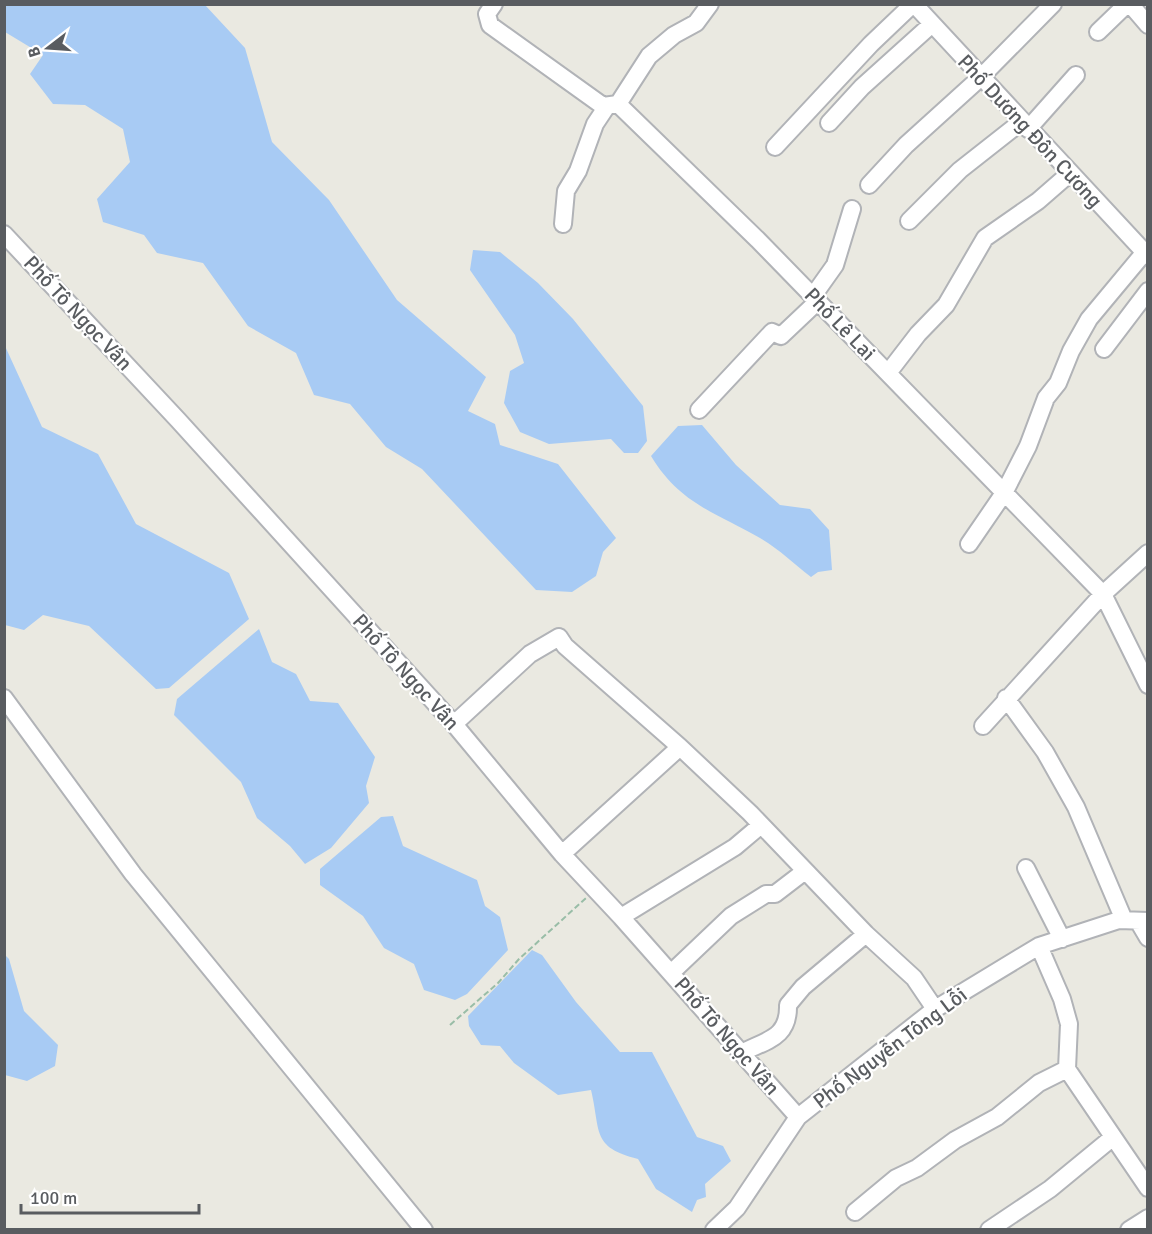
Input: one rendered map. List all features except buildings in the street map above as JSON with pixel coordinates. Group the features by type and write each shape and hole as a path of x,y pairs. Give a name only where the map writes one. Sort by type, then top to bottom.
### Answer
{"street":[{"path":"563,224 566,191 578,171 595,124 649,56 674,35 696,23 710,4"},
{"path":"775,147 870,44 913,4"},
{"name":"Phố Dương Đôn Cương","path":"913,4 1146,255"},
{"path":"868,185 906,145 980,78 1053,4"},
{"path":"1098,32 1128,4 1148,25"},
{"name":"Phố Lê Lai","path":"490,9 490,25 603,106 612,105 815,298 1103,594 1148,686"},
{"path":"829,123 862,87 932,24"},
{"path":"909,221 960,170 1024,126 1076,75"},
{"path":"888,373 918,334 946,305 985,238 1038,201 1069,174"},
{"path":"699,410 772,332 781,336 815,298 835,265 852,209"},
{"name":"Phố Tô Ngọc Vân","path":"4,234 178,420 453,724 562,854 621,917 798,1117"},
{"path":"969,544 1004,493 1028,446 1046,398 1058,383 1071,351 1089,319 1146,255"},
{"path":"1104,349 1148,291"},
{"path":"982,726 1103,594 1148,553"},
{"path":"453,724 530,654 559,637 565,646 680,747 761,825 866,934 914,978 935,1009"},
{"path":"4,698 133,874 424,1230"},
{"path":"1006,698 1045,752 1148,938"},
{"path":"562,854 680,747"},
{"path":"621,917 735,847 761,825"},
{"path":"1026,868 1062,939"},
{"path":"671,973 731,916 766,894 776,894 805,871"},
{"name":"Phố Nguyễn Tông Lỗi","path":"714,1230 737,1208 798,1117 935,1009 1039,946 1137,920"},
{"path":"741,1053 780,1034 788,1021 788,1005 803,987 866,934"},
{"path":"1039,946 1062,999 1069,1024 1067,1068 1112,1138 1148,1188"},
{"path":"855,1212 896,1178 917,1167 955,1140 998,1117 1039,1083 1067,1068"},
{"path":"989,1230 1050,1189 1112,1138"},
{"path":"1129,1230 1148,1218"}],"path":[{"path":"450,1025 498,983 519,959 594,890"}],"water":[{"path":"4,5 205,5 245,48 272,142 329,200 397,300 486,377 468,411 495,424 500,445 558,464 616,538 603,552 596,576 572,592 536,590 422,469 386,447 350,404 314,395 296,353 248,326 203,263 157,253 144,235 103,222 97,199 130,162 123,129 85,105 53,104 30,74 43,55 5,32"},
{"path":"473,250 500,252 538,283 573,319 643,406 647,441 638,453 624,453 611,439 549,444 520,432 504,403 510,371 524,363 515,335 470,270"},
{"path":"5,346 42,427 98,454 136,524 229,573 249,619 169,688 156,689 89,626 43,615 24,630 5,625"},
{"path":"702,425 736,465 780,505 810,509 829,530 832,570 818,572 811,577 767,542 686,496 662,472 651,456 678,426"},
{"path":"259,629 272,662 296,674 310,701 338,703 375,757 366,786 369,803 331,848 305,864 290,846 257,818 241,782 174,715 177,699"},
{"path":"393,816 403,846 477,880 485,906 500,917 508,950 467,994 455,1000 424,990 414,964 384,948 363,916 320,885 320,869 381,817"},
{"path":"532,950 542,955 576,1002 620,1052 652,1052 697,1137 723,1146 731,1161 705,1184 706,1197 697,1200 692,1212 656,1189 638,1159 612,1149 605,1143 598,1127 591,1090 558,1095 514,1063 500,1046 481,1045 469,1026 468,1016"},
{"path":"5,955 9,959 24,1011 58,1045 55,1066 27,1081 5,1075"}]}
